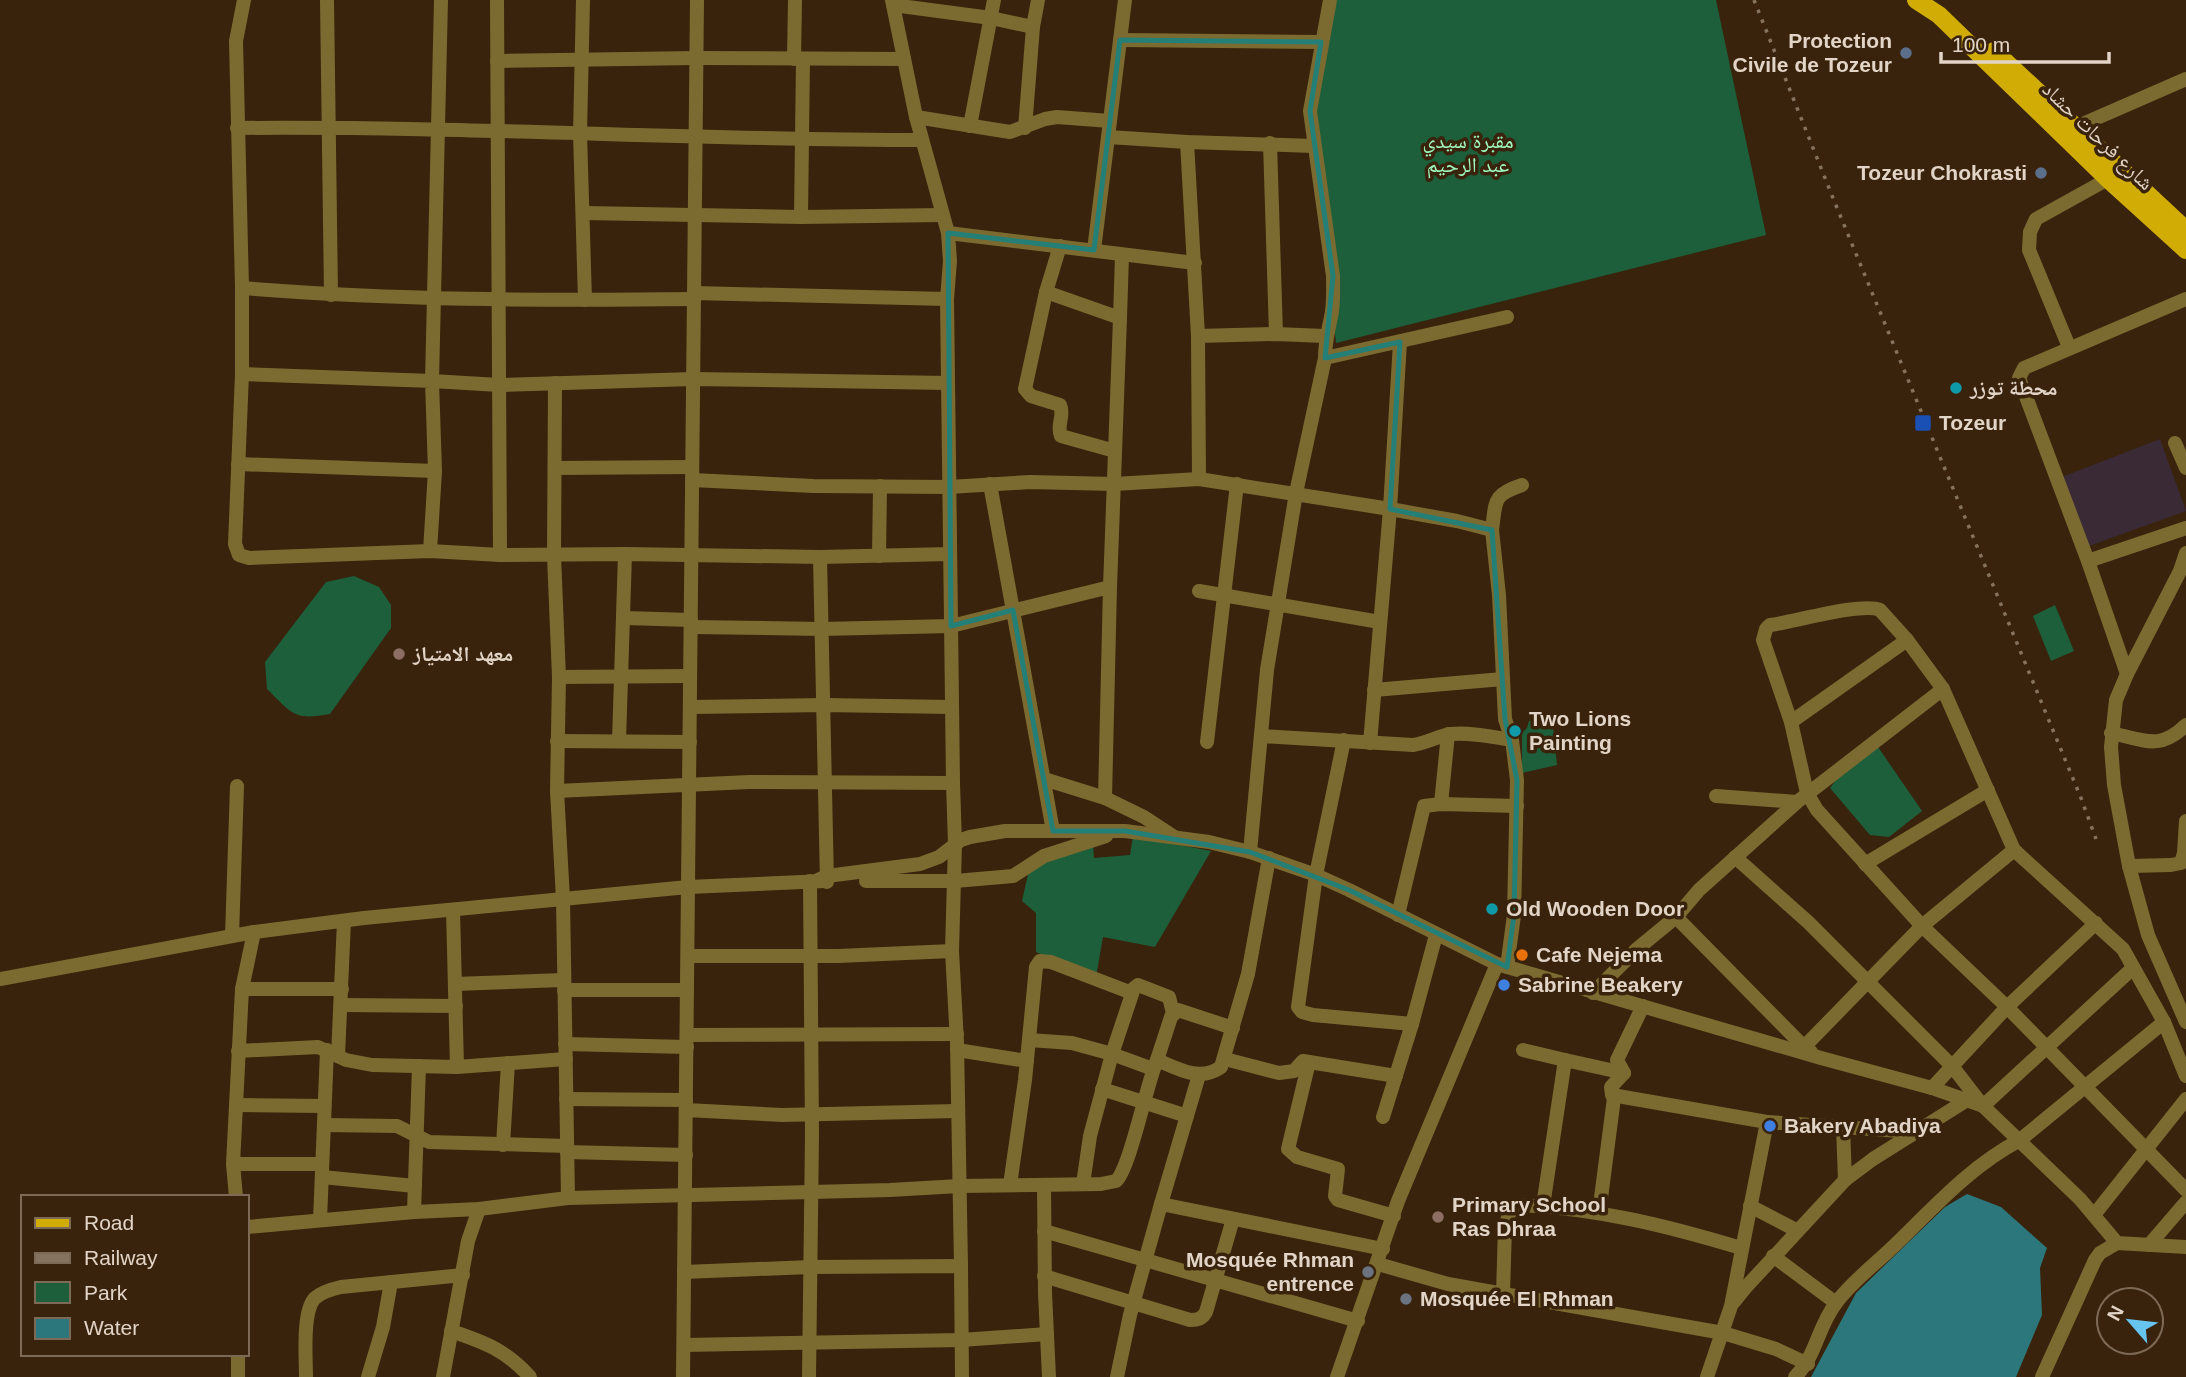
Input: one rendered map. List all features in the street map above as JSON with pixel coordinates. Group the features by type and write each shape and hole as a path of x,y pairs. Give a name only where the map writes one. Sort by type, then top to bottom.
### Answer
{"main road":[{"name":"شارع فرحات حشاد","path":"1916,0 1940,15 2070,131 2108,179 2132,190 2186,230"},
{"name":"شارع فرحات حشاد","path":"1934,0 1950,10 2132,190 2186,250"}],"street":[{"path":"244,0 236,41 242,288 242,374 235,544 239,555 244,558 430,551 500,555 625,554 820,558 950,554"},
{"path":"327,0 331,295"},
{"path":"430,551 435,471 432,381 440,0"},
{"path":"497,0 500,555"},
{"path":"583,0 580,133 585,300"},
{"path":"683,1377 697,0"},
{"path":"795,0 802,140 801,217"},
{"path":"970,126 994,0"},
{"path":"1025,128 1033,27 1038,0"},
{"path":"1094,250 1125,0"},
{"path":"1250,852 1267,670 1296,493 1325,358 1324,337 1331,317 1333,276 1310,111 1330,0"},
{"path":"962,1377 957,1034 952,950 955,844 947,299 950,261 948,233 916,117 893,3 1033,27"},
{"path":"1120,40 1321,42"},
{"path":"497,61 904,59"},
{"path":"2070,131 2186,79"},
{"path":"916,117 1010,132 1057,117 1110,121"},
{"path":"237,128 329,127 695,138 922,140"},
{"path":"1108,137 1314,146"},
{"path":"1187,142 1198,337 1199,479"},
{"path":"1270,143 1276,334"},
{"path":"2069,347 2029,250 2030,232 2036,219 2108,179"},
{"path":"583,214 801,217 942,215"},
{"path":"948,233 1195,263"},
{"path":"1060,246 1046,292 1025,389 1031,396 1060,405 1061,436 1115,451"},
{"path":"1105,798 1122,255"},
{"path":"242,288 433,299 585,300 694,296 947,299"},
{"path":"1046,292 1120,318"},
{"path":"2127,674 2020,377 2024,368 2186,299"},
{"path":"1325,358 1507,317"},
{"path":"1198,337 1276,334 1324,337"},
{"path":"1370,743 1390,509 1400,342"},
{"path":"242,374 499,385 693,379 948,383"},
{"path":"555,383 554,555 559,677 556,790 563,899 568,1198"},
{"path":"2175,443 2186,467"},
{"path":"238,464 435,471"},
{"path":"555,468 692,474 813,486 950,487 1030,482 1114,484 1199,479 1390,509 1492,530"},
{"path":"990,484 1044,779 1048,831 1044,856"},
{"path":"1208,742 1237,484"},
{"path":"1337,1377 1394,1216 1502,965 1514,915 1517,780 1512,740 1505,719 1492,530 1496,500 1504,491 1522,485"},
{"path":"879,556 880,486"},
{"path":"2088,561 2186,528"},
{"path":"2186,553 2183,571 2127,674 2116,700 2111,733 2114,785 2129,866 2148,935 2186,1022"},
{"path":"619,741 625,554"},
{"path":"809,1377 811,956 820,880 825,782 820,558"},
{"path":"625,618 691,624 822,629 951,626 1110,587"},
{"path":"1199,591 1380,622"},
{"path":"1802,798 1791,722 1763,640 1766,629 1770,625 1859,608 1875,608 1880,610 1907,640 1943,689 2014,850 2123,949 2164,1022 2186,1076"},
{"path":"1791,722 1907,640"},
{"path":"559,677 690,676"},
{"path":"1374,690 1503,679"},
{"path":"1593,993 1637,949 1676,917 1699,890 1802,798 1943,689"},
{"path":"690,707 952,707"},
{"path":"2111,733 2158,742 2171,739 2186,725"},
{"path":"1261,736 1424,744 1448,734 1512,740"},
{"path":"1441,804 1448,734"},
{"path":"1344,740 1316,876 1298,1007 1302,1012 1313,1015 1412,1024"},
{"path":"557,741 690,742"},
{"path":"1044,779 1105,798 1144,817 1175,837"},
{"path":"556,790 825,782 953,783"},
{"path":"232,936 237,786"},
{"path":"1865,864 1988,790"},
{"path":"1716,796 1802,798 1817,810 1922,926 2007,1007 2147,1147 2186,1190"},
{"path":"1398,915 1422,809 1428,804 1517,807"},
{"path":"2129,866 2171,866 2181,863 2186,821"},
{"path":"820,880 920,864 939,857 955,844 985,833 1125,831 1175,837 1250,852 1316,876 1502,965 1932,1088 1983,1107"},
{"path":"0,979 254,932 344,921 688,887 820,880 955,881 1013,876 1044,856 1125,831"},
{"path":"1804,1046 1922,926 2014,850"},
{"path":"1029,1040 1072,1043 1199,1075 1213,1073 1221,1067 1248,974 1269,858"},
{"path":"1735,858 1808,922 1952,1066 1983,1107 2020,1140 2094,1215 2117,1243"},
{"path":"453,910 457,1067"},
{"path":"1676,917 1804,1046 1821,1058"},
{"path":"320,1220 324,1106 341,1004 344,921"},
{"path":"1932,1088 2007,1007 2096,923"},
{"path":"236,1195 233,1164 242,989 254,932"},
{"path":"1383,1117 1436,935"},
{"path":"688,956 811,956 952,950"},
{"path":"1010,1185 1027,1061 1036,967 1040,961 1051,962 1132,993"},
{"path":"1983,1107 2133,968"},
{"path":"455,984 687,990"},
{"path":"248,1227 479,1209 568,1198 959,1186 1044,1185 1083,1184 1110,1183 1121,1177 1142,1103 1173,1013 1170,997 1138,985 1132,993 1102,1089 1090,1136 1083,1184"},
{"path":"242,989 342,989"},
{"path":"341,1004 456,1006"},
{"path":"1624,1073 1617,1060 1643,1006"},
{"path":"1173,1013 1183,1010 1233,1028"},
{"path":"1795,1377 1808,1364 1822,1323 1836,1303 1850,1286 1944,1195 1993,1154 2020,1140 2164,1022"},
{"path":"565,1044 687,1041 811,1033 957,1034"},
{"path":"238,1051 318,1047 372,1065 457,1067 565,1059"},
{"path":"957,1050 1027,1061"},
{"path":"1523,1050 1624,1073"},
{"path":"1224,1059 1279,1073 1294,1071 1303,1061 1396,1076"},
{"path":"1543,1206 1565,1059"},
{"path":"1309,1062 1288,1149 1297,1157 1338,1169 1335,1196 1338,1200 1394,1216"},
{"path":"503,1145 508,1063"},
{"path":"414,1212 419,1066"},
{"path":"1599,1213 1614,1098 1611,1087 1624,1073"},
{"path":"1117,1377 1134,1302 1199,1075"},
{"path":"1102,1089 1187,1116"},
{"path":"1614,1098 1767,1122 1914,1132"},
{"path":"566,1099 811,1114 958,1111"},
{"path":"2094,1215 2186,1099"},
{"path":"1731,1306 1773,1256 1845,1180 1914,1132 1967,1100"},
{"path":"236,1105 324,1106"},
{"path":"1707,1377 1731,1306 1767,1122"},
{"path":"324,1125 397,1126 429,1142 685,1155"},
{"path":"1843,1127 1845,1180"},
{"path":"233,1164 322,1171 415,1186"},
{"path":"1044,1185 1044,1276 1049,1377"},
{"path":"2149,1245 2186,1202"},
{"path":"1161,1204 1383,1249"},
{"path":"1503,1294 1505,1227 1508,1212 1519,1205 1599,1213 1656,1223 1741,1248"},
{"path":"1750,1206 1797,1230"},
{"path":"443,1377 468,1241 479,1209"},
{"path":"1044,1276 1190,1320 1203,1318 1233,1219"},
{"path":"1044,1231 1358,1321"},
{"path":"2042,1377 2100,1253 2117,1243 2186,1247"},
{"path":"1773,1256 1836,1303"},
{"path":"1378,1264 1448,1284 1723,1333 1776,1349 1808,1364"},
{"path":"684,1272 811,1266 961,1266"},
{"path":"306,1377 307,1324 310,1305 315,1299 331,1289 341,1287 463,1275"},
{"path":"368,1377 383,1327 391,1282"},
{"path":"451,1331 488,1343 508,1356 530,1377"},
{"path":"684,1345 961,1340 1047,1334"},
{"path":"237,1377 238,1356"}],"highlighted area":[{"path":"1120,40 1321,42 1310,111 1333,276 1325,358 1400,342 1390,509 1492,530 1505,719 1517,780 1514,915 1507,967 1349,890 1250,852 1125,831 1053,831 1013,610 951,626 948,233 1094,250"}],"shaded area":[{"path":"2160,439 2186,511 2089,546 2062,477"}],"green space":[{"name":"مقبرة سيدي عبد الرحيم","path":"1333,0 1716,0 1766,235 1336,343 1310,111"},
{"path":"354,576 379,587 391,605 391,628 330,714 308,716 294,713 267,689 265,662 326,582"},
{"path":"2055,605 2074,651 2051,661 2033,616"},
{"path":"1552,716 1557,765 1522,773 1522,733 1529,721"},
{"path":"1878,747 1922,811 1889,837 1870,835 1830,788 1842,772"},
{"path":"1133,836 1211,851 1155,947 1103,937 1096,977 1036,952 1036,913 1022,901 1031,861 1093,843 1094,858 1130,855"}],"water":[{"path":"1967,1194 2001,1207 2047,1248 2040,1268 2042,1315 2016,1377 1811,1377 1856,1293 1945,1207"}],"railway":[{"path":"1754,0 2096,839"}],"place":[{"name":"Protection Civile de Tozeur","path":"1906,53"},
{"name":"Tozeur Chokrasti","path":"2041,173"},
{"name":"محطة توزر","path":"1956,388"},
{"name":"Tozeur","path":"1923,423"},
{"name":"معهد الامتياز","path":"399,654"},
{"name":"Two Lions Painting","path":"1515,731"},
{"name":"Old Wooden Door","path":"1492,909"},
{"name":"Cafe Nejema","path":"1522,955"},
{"name":"Sabrine Beakery","path":"1504,985"},
{"name":"Bakery Abadiya","path":"1770,1126"},
{"name":"Primary School Ras Dhraa","path":"1438,1217"},
{"name":"Mosquée Rhman entrence","path":"1368,1272"},
{"name":"Mosquée El Rhman","path":"1406,1299"}]}
